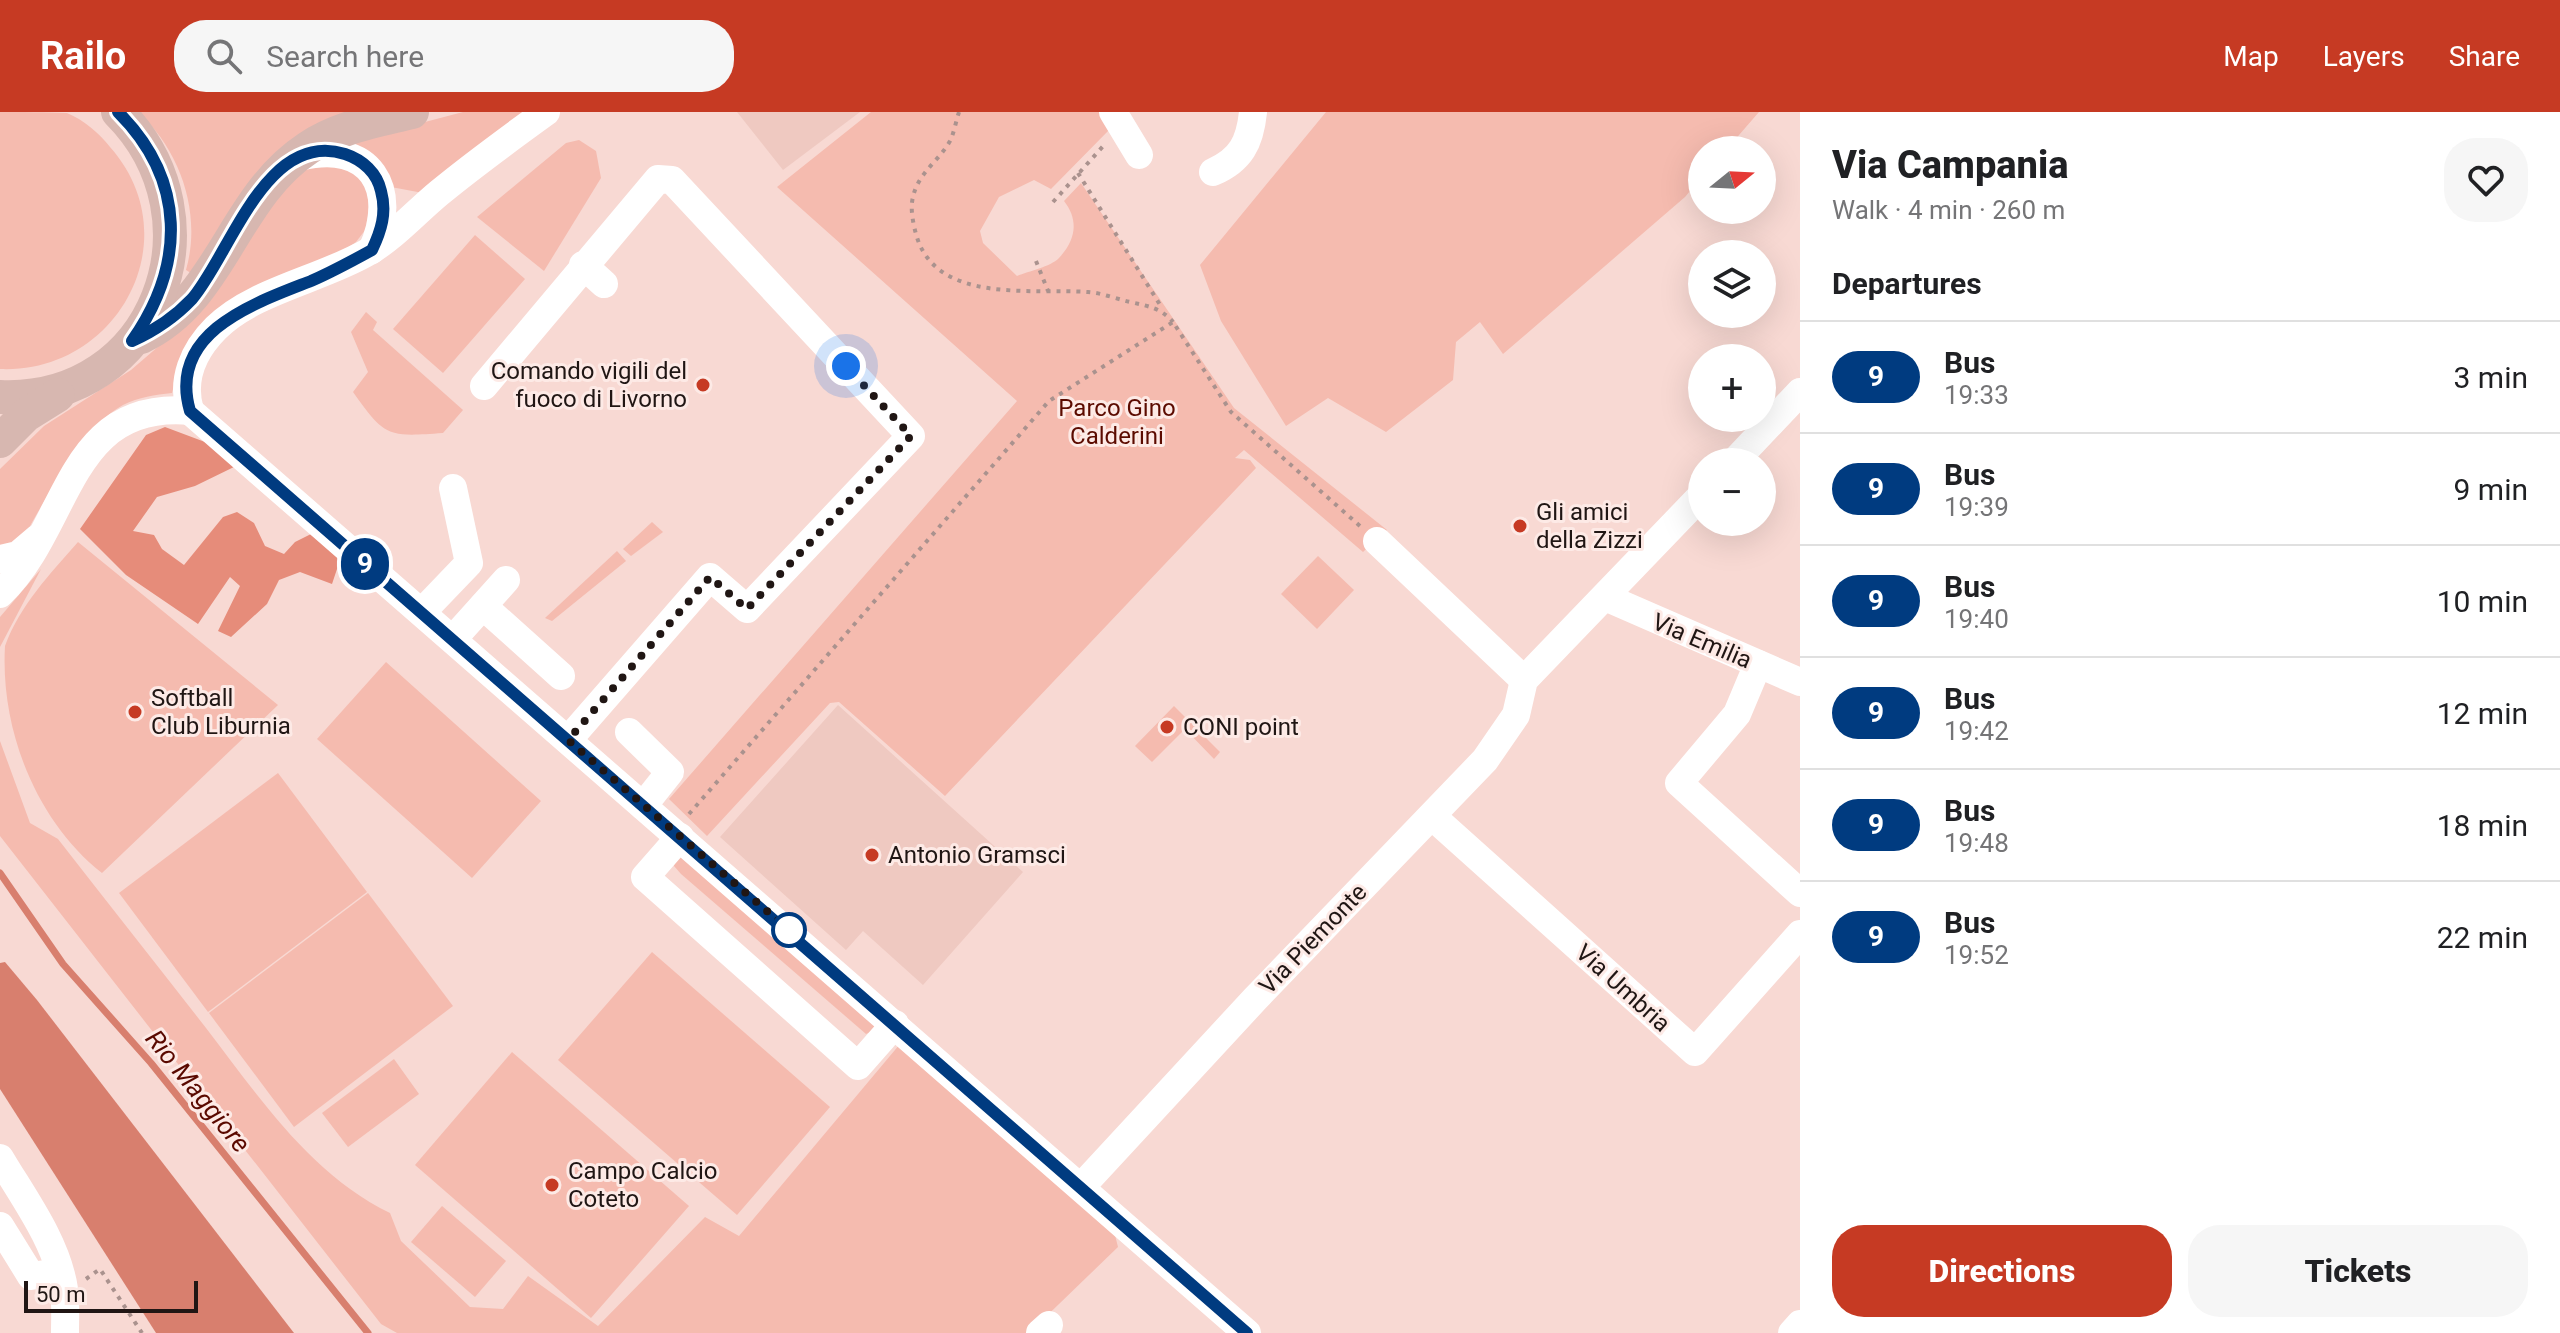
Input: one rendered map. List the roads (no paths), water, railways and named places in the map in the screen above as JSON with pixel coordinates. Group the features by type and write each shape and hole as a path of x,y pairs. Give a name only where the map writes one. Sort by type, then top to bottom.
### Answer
{"main road":[{"path":"0,441 26,415 115,358 151,314 164,282 171,223 168,198 157,165 139,136 118,112"},
{"path":"132,341 160,328 194,296 250,205 292,160 340,131 412,112"},
{"path":"0,397 47,393 82,380"}],"street":[{"path":"546,112 438,193 372,250 323,275 266,297 220,324 204,342 192,363 185,395 190,411 643,806 681,828 895,1024 1247,1333"},
{"path":"1213,172 1240,156 1251,131 1253,112"},
{"path":"1113,124 1139,155"},
{"path":"292,160 318,153 339,152 355,158 372,172 385,207 372,250"},
{"path":"484,386 593,274 650,184 658,179 672,180 911,436 747,609 710,577 568,740"},
{"path":"1752,448 1790,418 1800,392"},
{"path":"0,594 23,570 85,457 108,430 147,412 190,411"},
{"path":"422,612 469,563 453,488"},
{"name":"Via Piemonte","path":"1082,1186 1255,999 1433,817 1499,741 1516,715 1524,680 1688,510"},
{"path":"0,559 18,555 47,529"},
{"path":"1386,557 1524,680"},
{"path":"453,639 506,580"},
{"name":"Via Emilia","path":"1605,597 1800,682"},
{"path":"483,606 561,676"},
{"path":"1758,664 1737,714 1679,783 1800,893"},
{"path":"629,732 670,772 643,806"},
{"name":"Via Umbria","path":"1433,817 1695,1052 1800,934"},
{"path":"681,828 645,877 858,1066 895,1024"},
{"path":"0,1158 68,1278 64,1289 65,1333"},
{"path":"0,1226 31,1276 68,1278"},
{"path":"1792,1333 1800,1324"}],"waterway":[{"name":"Rio Maggiore","path":"0,873 63,964 151,1063 368,1333"}],"place":[{"name":"Comando vigili del fuoco di Livorno","path":"703,385"},
{"name":"Gli amici della Zizzi","path":"1520,526"},
{"name":"Softball Club Liburnia","path":"135,712"},
{"name":"CONI point","path":"1167,727"},
{"name":"Antonio Gramsci","path":"872,855"},
{"name":"Campo Calcio Coteto","path":"552,1185"}],"park label":[{"name":"Parco Gino Calderini","path":"1117,422"}]}
